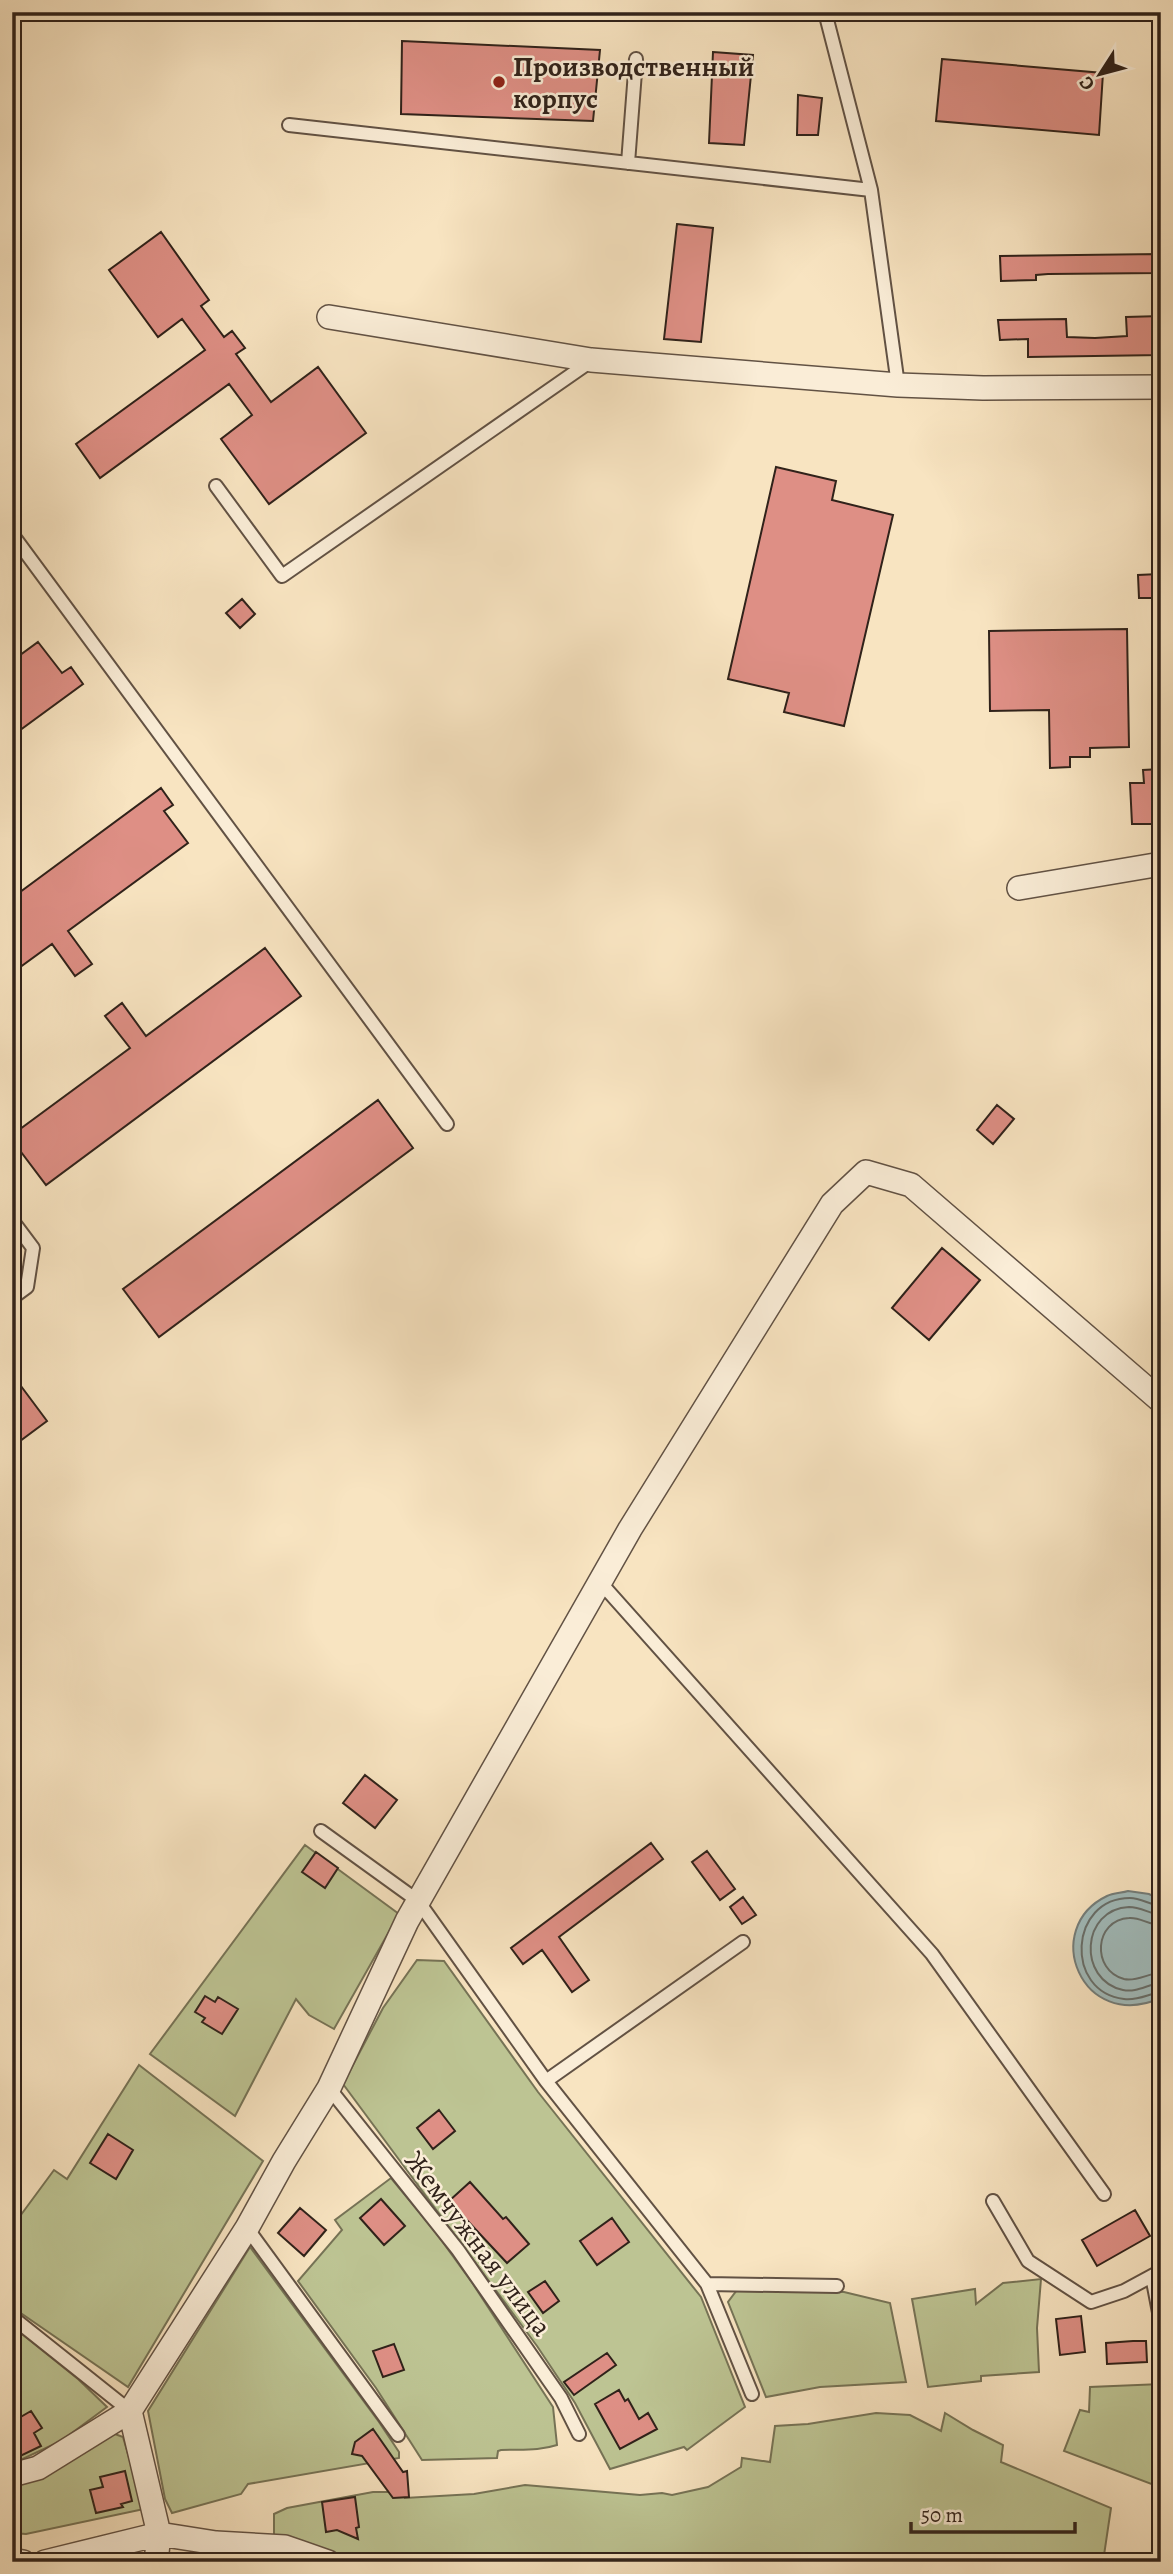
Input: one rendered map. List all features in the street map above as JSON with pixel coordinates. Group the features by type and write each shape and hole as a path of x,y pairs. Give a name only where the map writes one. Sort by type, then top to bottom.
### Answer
{"street":[{"path":"330,317 591,360 898,385 983,388 1161,387"},
{"path":"1019,888 1161,864"},
{"path":"12,2475 38,2468 130,2411 247,2228 329,2088 418,1901 630,1529 832,1203 866,1172 911,1185 1161,1401"},
{"path":"130,2411 159,2534 156,2562"},
{"path":"45,2562 159,2534 216,2543 285,2547 328,2562"},
{"path":"12,2560 23,2562"}],"lane":[{"path":"825,12 871,190 898,385"},
{"path":"628,163 636,59"},
{"path":"289,125 871,190"},
{"path":"216,486 282,576 591,360"},
{"path":"12,534 447,1124"},
{"path":"12,1220 33,1248 27,1287 12,1298"},
{"path":"600,1582 932,1954 1104,2194"},
{"path":"321,1831 418,1901 546,2081 707,2284 752,2395"},
{"path":"546,2081 743,1942"},
{"name":"Жемчужная улица","path":"329,2088 458,2250 561,2398 579,2434"},
{"path":"993,2201 1028,2261 1091,2302 1124,2291 1156,2274 1161,2323"},
{"path":"247,2228 398,2435"},
{"path":"707,2284 836,2286"},
{"path":"12,2317 130,2411"}],"green space":[{"path":"305,1845 399,1914 334,2029 309,2015 296,1999 235,2116 150,2054"},
{"path":"417,1960 444,1961 538,2092 701,2297 745,2407 687,2450 684,2447 610,2469 575,2403 537,2346 343,2084 383,2008"},
{"path":"139,2065 263,2161 128,2387 12,2307 12,2227 54,2170 67,2179"},
{"path":"391,2178 434,2230 473,2284 553,2407 557,2445 537,2449 501,2450 498,2451 497,2458 422,2460 376,2388 298,2281 342,2230 335,2220"},
{"path":"250,2247 379,2422 399,2452 399,2458 248,2484 241,2494 172,2513 165,2499 148,2411"},
{"path":"1041,2279 1037,2328 1039,2372 981,2376 981,2381 928,2387 912,2299 975,2289 976,2304 1003,2283"},
{"path":"737,2290 844,2292 890,2303 906,2382 820,2387 766,2397 728,2302"},
{"path":"12,2326 78,2379 107,2407 61,2441 12,2464"},
{"path":"1161,2384 1159,2466 1154,2485 1064,2451 1080,2410 1089,2412 1090,2387"},
{"path":"876,2413 910,2415 941,2431 945,2413 1003,2445 1001,2462 1111,2508 1103,2562 364,2562 274,2538 274,2514 287,2508 373,2492 405,2492 405,2498 474,2494 525,2485 640,2495 672,2495 708,2487 741,2467 742,2458 770,2462 775,2426 808,2424"},
{"path":"107,2431 123,2437 144,2509 26,2534 12,2533 12,2484"},
{"path":"220,2548 306,2562 167,2562 168,2556 220,2552"}],"water":[{"path":"1128,1891 1149,1894 1161,1900 1161,1998 1133,2005 1109,2001 1091,1990 1079,1972 1074,1952 1076,1930 1087,1911 1107,1896"}],"building":[{"name":"Производственный корпус","path":"402,41 600,50 593,121 401,114"},
{"path":"713,52 753,55 744,145 709,143"},
{"path":"942,59 1103,73 1099,135 936,121"},
{"path":"798,95 822,98 818,135 797,135"},
{"path":"677,224 713,228 701,342 664,339"},
{"path":"161,232 209,300 201,306 224,337 232,331 245,348 236,354 271,402 318,367 366,433 269,504 221,439 252,415 229,384 100,478 76,444 205,350 182,319 158,337 109,270"},
{"path":"1159,254 1159,273 1048,274 1036,275 1036,280 1001,281 1000,256"},
{"path":"1161,316 1161,355 1028,357 1028,339 1000,340 998,320 1066,319 1067,337 1095,338 1127,336 1126,317"},
{"path":"776,467 836,481 832,500 893,515 844,726 784,712 789,693 728,679"},
{"path":"1159,574 1159,598 1139,598 1138,575"},
{"path":"242,599 255,614 240,628 226,613"},
{"path":"1127,629 1129,747 1090,748 1090,757 1070,757 1070,767 1050,768 1049,710 990,711 989,631"},
{"path":"38,642 62,673 71,667 83,684 12,736 12,661"},
{"path":"1161,769 1161,824 1132,824 1130,783 1144,783 1143,770"},
{"path":"161,788 173,805 164,811 188,843 68,931 92,964 75,976 52,944 12,973 12,898"},
{"path":"265,948 301,996 46,1185 12,1140 12,1135 130,1048 105,1016 122,1003 146,1036"},
{"path":"378,1100 413,1148 159,1337 123,1289"},
{"path":"997,1105 1014,1119 993,1144 977,1130"},
{"path":"942,1248 980,1280 929,1340 892,1308"},
{"path":"12,1374 47,1421 12,1447"},
{"path":"365,1775 397,1800 375,1828 343,1803"},
{"path":"651,1843 663,1859 559,1937 589,1980 572,1992 542,1950 523,1964 511,1948"},
{"path":"707,1851 735,1889 720,1900 692,1862"},
{"path":"316,1852 338,1868 325,1888 302,1872"},
{"path":"743,1897 756,1915 742,1924 730,1907"},
{"path":"205,1996 215,2002 218,1997 238,2009 222,2034 202,2022 205,2018 195,2012"},
{"path":"439,2110 455,2131 433,2149 417,2128"},
{"path":"108,2134 133,2150 116,2179 90,2163"},
{"path":"470,2182 529,2244 507,2263 449,2201"},
{"path":"381,2199 405,2226 384,2245 360,2218"},
{"path":"300,2208 326,2230 304,2256 278,2233"},
{"path":"1135,2210 1150,2236 1097,2266 1082,2240"},
{"path":"612,2218 629,2242 597,2265 580,2241"},
{"path":"545,2281 559,2301 543,2313 528,2292"},
{"path":"1081,2316 1085,2352 1060,2355 1056,2319"},
{"path":"1146,2341 1147,2362 1107,2364 1106,2343"},
{"path":"394,2344 404,2370 383,2377 373,2351"},
{"path":"607,2353 616,2365 574,2395 564,2382"},
{"path":"619,2390 625,2401 628,2399 639,2419 648,2413 657,2429 620,2449 595,2404"},
{"path":"31,2411 42,2428 34,2433 41,2446 12,2460 12,2422"},
{"path":"373,2429 403,2472 407,2471 409,2497 393,2498 362,2456 352,2454 355,2442"},
{"path":"125,2471 132,2501 121,2504 123,2507 96,2513 90,2490 103,2487 100,2477"},
{"path":"355,2497 358,2539 337,2530 326,2532 322,2502"}],"place":[{"name":"Производственный корпус","path":"499,82"}]}
